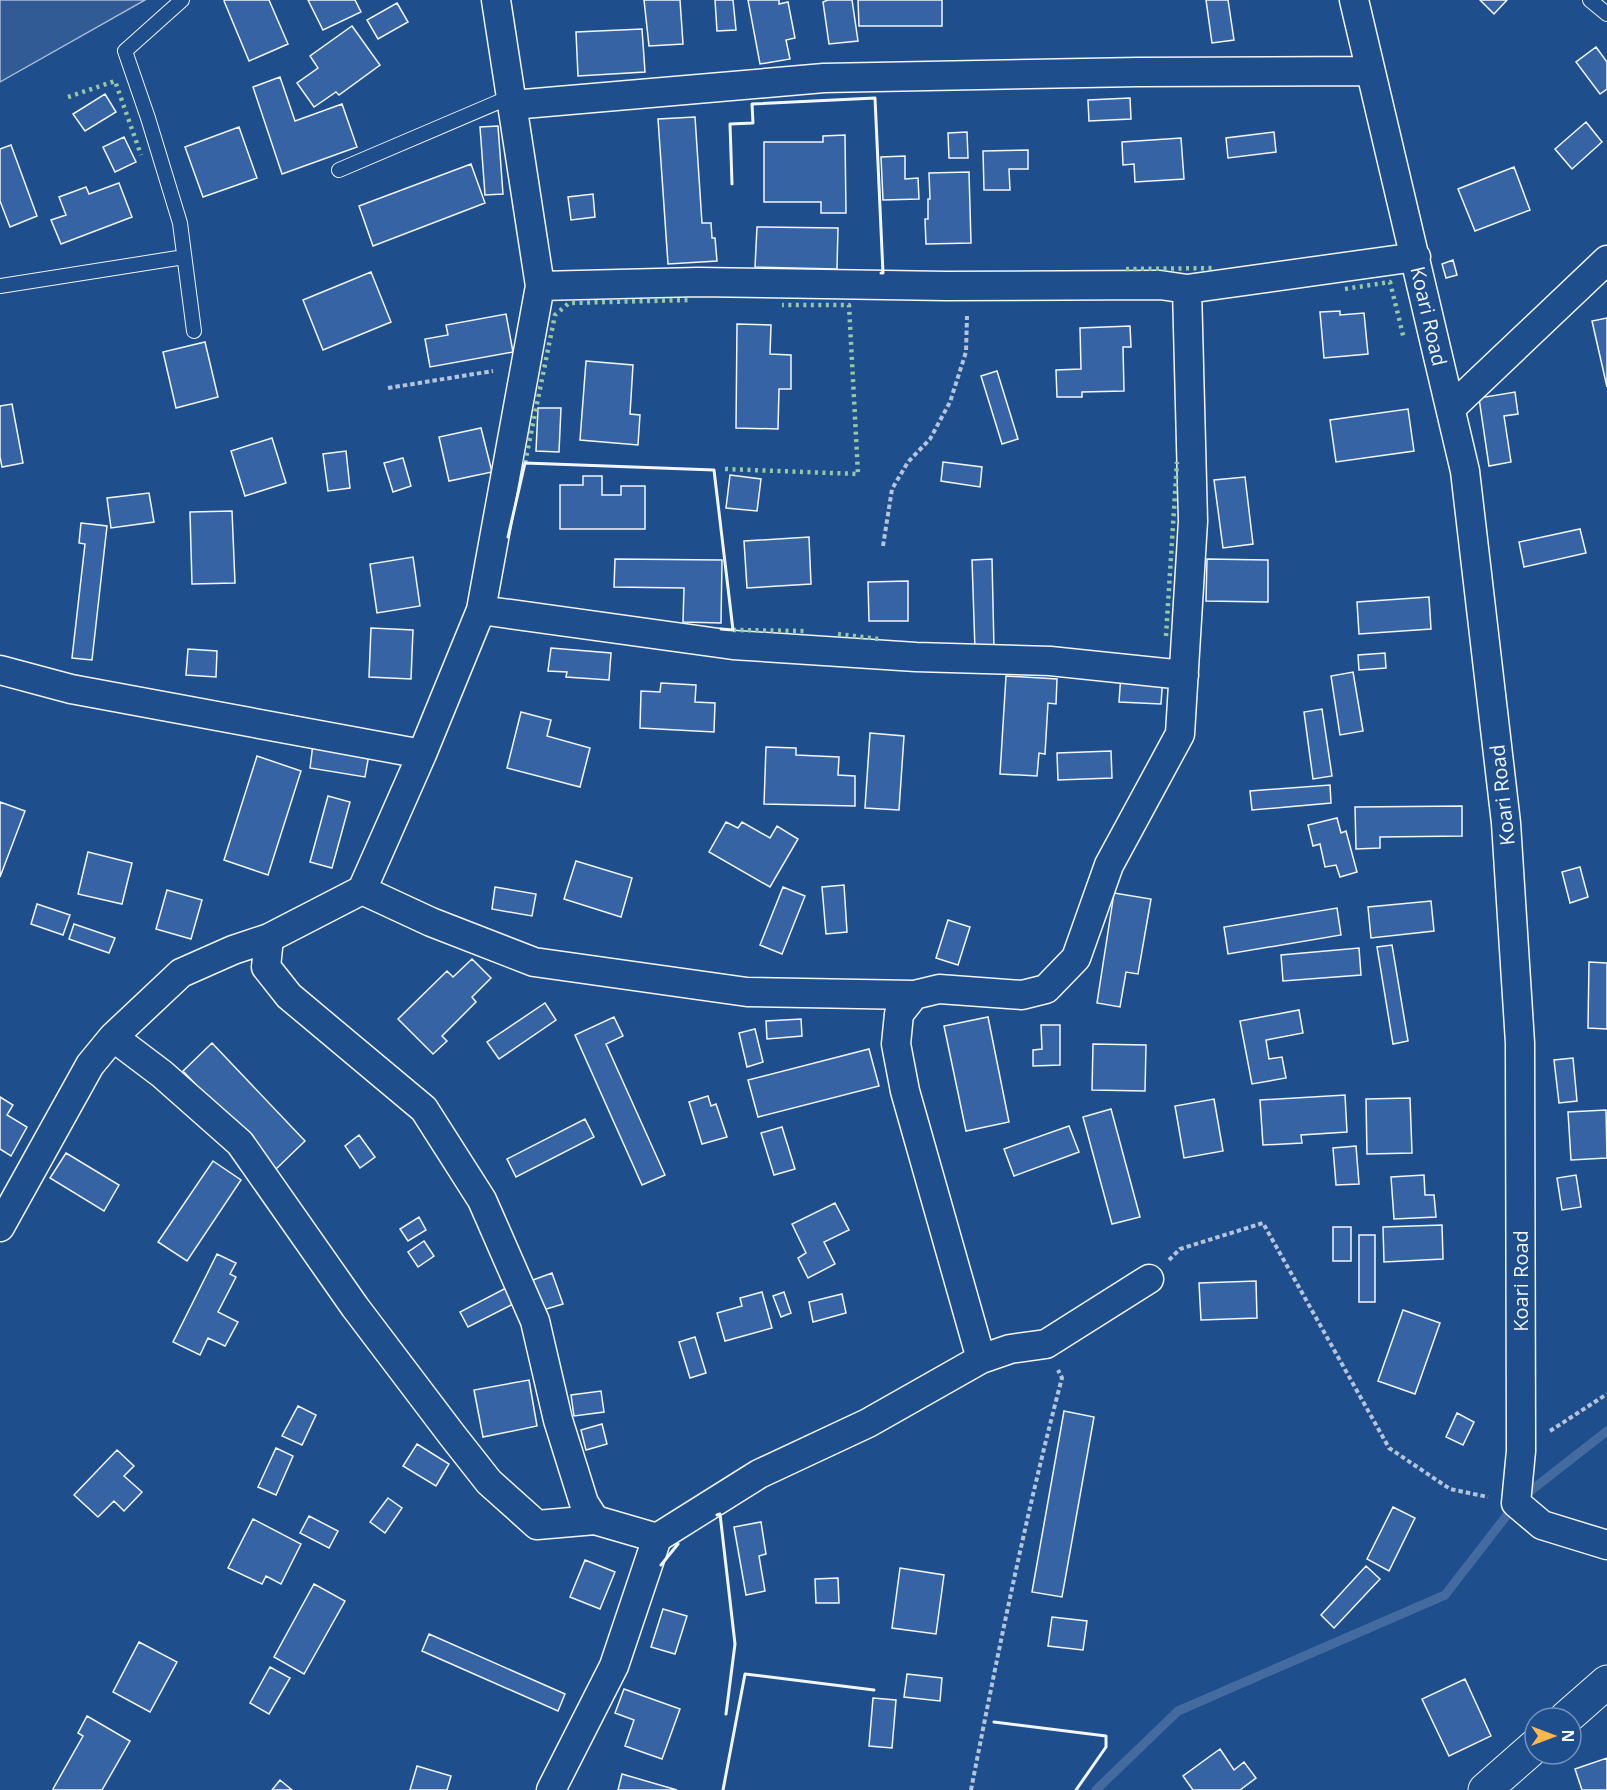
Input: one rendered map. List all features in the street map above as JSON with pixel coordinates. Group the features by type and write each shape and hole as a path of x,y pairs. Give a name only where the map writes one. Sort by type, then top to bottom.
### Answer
{"street":[{"path":"0,1227 90,1065 113,1037 181,973 233,950 269,938 362,890 422,754 481,610 540,286 496,0"},
{"name":"Koari Road","path":"1354,0 1465,471 1506,824 1520,1043 1521,1451 1516,1503"},
{"path":"511,101 824,78 1138,72 1370,71"},
{"path":"540,286 698,282 1160,285 1187,289 1416,257"},
{"path":"1451,408 1607,260"},
{"path":"362,890 431,922 534,962 747,992 914,995 939,989 1022,995 1046,989 1076,958 1108,866 1180,734 1193,521 1187,289"},
{"path":"481,610 733,645 916,657 1050,661 1184,675"},
{"path":"0,670 71,689 422,754"},
{"path":"269,938 266,966 289,996 424,1109 482,1200 535,1321 558,1420 584,1503 595,1520"},
{"path":"914,995 899,1014 896,1044 905,1091 981,1359"},
{"path":"113,1037 162,1074 240,1143 355,1307 489,1482 537,1525 595,1520 657,1538"},
{"path":"551,1790 614,1666 657,1538 759,1474 868,1423 981,1359 1010,1349 1046,1344 1149,1279"},
{"path":"1516,1503 1542,1525 1607,1545"},
{"path":"1580,1706 1607,1682"},
{"path":"1499,1784 1523,1759"}],"lane":[{"path":"182,0 125,51 180,223 194,331"},
{"path":"1590,0 1607,14"},
{"path":"339,170 511,101"},
{"path":"0,286 184,257"}],"path":[{"path":"883,546 892,489 908,462 930,439 950,402 966,352 968,285"},
{"path":"388,388 500,370 524,373"},
{"path":"1149,1279 1180,1249 1263,1223 1389,1448 1450,1489 1516,1503"},
{"path":"971,1790 1002,1634 1062,1378 1046,1344"},
{"path":"1521,1451 1607,1394"}],"shaded area":[{"path":"0,0 145,0 0,82"}],"building":[{"path":"225,0 269,0 288,44 249,61"},
{"path":"308,0 355,0 361,12 323,30"},
{"path":"644,0 680,0 683,44 649,46"},
{"path":"715,0 733,0 736,30 717,31"},
{"path":"748,0 779,0 779,4 788,2 795,38 786,40 790,59 760,64"},
{"path":"852,0 858,41 829,44 823,2"},
{"path":"858,0 942,0 942,26 859,26"},
{"path":"1206,0 1228,0 1234,40 1212,43"},
{"path":"1480,0 1507,0 1494,14"},
{"path":"397,3 408,22 378,39 367,20"},
{"path":"352,26 380,65 339,95 336,92 314,107 297,83 318,68 310,56"},
{"path":"642,29 645,72 578,76 576,32"},
{"path":"1596,47 1607,62 1607,89 1600,94 1576,62"},
{"path":"280,77 295,121 342,104 357,147 282,174 253,87"},
{"path":"105,94 116,112 85,131 73,114"},
{"path":"1130,98 1131,119 1089,121 1088,100"},
{"path":"695,117 702,223 711,223 717,261 668,264 658,119"},
{"path":"1586,122 1602,142 1572,169 1555,149"},
{"path":"498,126 503,194 485,195 480,127"},
{"path":"239,127 257,178 203,197 185,147"},
{"path":"967,132 968,158 949,158 948,133"},
{"path":"1274,132 1276,152 1228,158 1226,138"},
{"path":"845,135 846,213 821,213 821,202 764,202 764,142 823,142 823,136"},
{"path":"124,137 136,162 115,172 103,147"},
{"path":"1181,138 1184,179 1135,182 1134,164 1123,165 1122,142"},
{"path":"11,145 37,216 10,227 0,201 0,149"},
{"path":"1028,150 1028,169 1009,169 1010,190 984,190 983,151"},
{"path":"905,156 905,179 918,178 919,199 883,200 881,157"},
{"path":"471,164 485,203 373,246 359,206"},
{"path":"1514,167 1530,210 1475,231 1458,189"},
{"path":"969,172 971,243 926,244 925,219 928,219 928,199 930,199 929,173"},
{"path":"119,183 132,217 61,244 51,220 66,215 59,197 86,187 89,194"},
{"path":"593,194 595,217 571,220 568,197"},
{"path":"757,227 838,228 837,269 755,267"},
{"path":"1453,260 1457,275 1446,278 1442,264"},
{"path":"371,272 391,322 323,350 303,300"},
{"path":"1340,311 1340,315 1364,313 1368,354 1324,358 1320,312"},
{"path":"506,314 513,352 430,367 425,339 448,335 446,325"},
{"path":"1607,318 1607,387 1592,321"},
{"path":"737,324 771,325 770,354 791,355 791,389 779,389 778,429 736,428"},
{"path":"1130,326 1131,347 1123,347 1124,391 1082,392 1082,397 1057,397 1056,370 1081,369 1080,328"},
{"path":"205,342 218,397 176,408 163,352"},
{"path":"586,361 633,365 630,414 640,415 638,445 580,440"},
{"path":"997,371 1018,439 1002,444 981,376"},
{"path":"1515,392 1518,414 1504,416 1511,462 1489,466 1479,398"},
{"path":"12,404 23,463 2,467 0,406"},
{"path":"538,408 561,408 559,452 536,451"},
{"path":"1408,409 1414,451 1336,462 1330,420"},
{"path":"481,428 492,472 449,481 439,437"},
{"path":"272,438 286,483 245,496 231,451"},
{"path":"346,451 350,488 328,491 323,454"},
{"path":"403,458 411,486 393,492 384,463"},
{"path":"943,462 982,467 980,487 941,481"},
{"path":"730,475 761,479 757,511 726,508"},
{"path":"583,476 602,476 602,495 621,495 621,486 645,486 645,529 560,529 560,485 583,485"},
{"path":"1245,477 1253,544 1223,548 1214,480"},
{"path":"149,493 154,522 111,528 107,498"},
{"path":"232,511 235,583 192,584 190,512"},
{"path":"81,523 107,526 92,660 72,658 85,544 79,543"},
{"path":"1580,529 1586,553 1524,567 1519,542"},
{"path":"809,537 811,584 747,588 744,541"},
{"path":"413,557 420,606 377,613 370,564"},
{"path":"615,559 722,560 721,623 683,622 684,588 614,587"},
{"path":"992,559 994,649 975,650 972,560"},
{"path":"1207,559 1268,560 1268,602 1206,601"},
{"path":"908,581 908,621 869,621 868,582"},
{"path":"1429,597 1431,629 1359,634 1357,602"},
{"path":"371,628 413,630 411,679 369,677"},
{"path":"551,648 611,653 609,680 566,677 567,672 548,671"},
{"path":"188,649 217,651 216,677 186,675"},
{"path":"1385,653 1386,668 1359,670 1358,655"},
{"path":"1353,672 1363,731 1340,735 1331,676"},
{"path":"1121,674 1163,676 1161,704 1119,702"},
{"path":"1006,676 1057,679 1056,704 1048,703 1045,754 1039,753 1037,776 1000,774"},
{"path":"661,683 696,685 695,702 715,703 714,732 640,728 641,691 660,692"},
{"path":"1322,709 1332,776 1313,779 1304,712"},
{"path":"521,712 551,720 547,736 590,748 580,787 507,768"},
{"path":"870,733 904,736 899,810 865,808"},
{"path":"313,744 369,754 365,777 310,768"},
{"path":"766,747 796,748 796,755 839,757 838,775 855,776 855,806 764,804"},
{"path":"1111,751 1112,778 1058,780 1057,753"},
{"path":"257,756 301,771 268,875 224,860"},
{"path":"1330,785 1331,803 1252,810 1250,791"},
{"path":"328,796 350,802 332,868 310,862"},
{"path":"0,802 25,811 0,877"},
{"path":"1462,806 1462,836 1380,837 1380,848 1356,849 1355,807"},
{"path":"1337,818 1341,833 1346,831 1357,872 1340,877 1336,865 1325,867 1320,844 1313,846 1308,825"},
{"path":"726,822 738,828 742,822 770,838 777,826 798,839 770,887 709,852"},
{"path":"88,852 132,863 122,904 78,894"},
{"path":"576,861 632,878 621,917 564,899"},
{"path":"1580,867 1588,897 1570,903 1562,872"},
{"path":"844,885 847,932 826,934 822,887"},
{"path":"495,887 536,894 532,916 492,909"},
{"path":"783,887 805,896 782,954 760,945"},
{"path":"167,890 202,900 191,939 156,929"},
{"path":"1114,893 1151,899 1138,974 1126,972 1120,1007 1097,1003"},
{"path":"1431,901 1434,931 1371,938 1368,907"},
{"path":"37,904 70,915 63,935 31,924"},
{"path":"1337,908 1341,935 1228,954 1224,927"},
{"path":"948,920 970,927 958,965 936,958"},
{"path":"74,924 115,938 109,953 69,939"},
{"path":"1392,945 1408,1041 1393,1044 1377,947"},
{"path":"1359,948 1361,975 1283,981 1281,955"},
{"path":"472,959 491,978 472,997 476,1002 442,1036 447,1041 433,1054 398,1019 447,971 453,977"},
{"path":"1589,962 1607,963 1607,1029 1588,1028"},
{"path":"545,1003 556,1020 499,1059 487,1042"},
{"path":"1299,1010 1303,1033 1266,1040 1269,1059 1282,1057 1286,1078 1252,1084 1240,1021"},
{"path":"614,1017 623,1036 606,1044 665,1175 642,1185 575,1035"},
{"path":"988,1017 1009,1122 966,1131 944,1026"},
{"path":"801,1019 802,1036 767,1039 766,1021"},
{"path":"1041,1025 1060,1025 1060,1065 1033,1066 1033,1050 1042,1049"},
{"path":"755,1029 763,1062 747,1067 739,1033"},
{"path":"212,1043 305,1141 276,1169 183,1071"},
{"path":"1093,1044 1146,1045 1145,1091 1092,1090"},
{"path":"869,1049 879,1086 758,1117 748,1080"},
{"path":"1573,1058 1577,1101 1559,1103 1554,1060"},
{"path":"1345,1095 1347,1132 1301,1135 1302,1143 1263,1145 1260,1100"},
{"path":"708,1096 711,1106 716,1104 727,1137 702,1144 689,1102"},
{"path":"0,1097 13,1105 7,1115 27,1127 11,1156 0,1149"},
{"path":"1410,1098 1412,1153 1367,1154 1366,1099"},
{"path":"1214,1099 1223,1151 1184,1158 1175,1106"},
{"path":"1111,1109 1140,1217 1112,1224 1083,1117"},
{"path":"1606,1110 1607,1158 1571,1160 1568,1112"},
{"path":"585,1119 594,1137 516,1177 507,1159"},
{"path":"1069,1126 1079,1152 1014,1176 1004,1149"},
{"path":"782,1127 795,1169 774,1175 761,1133"},
{"path":"359,1135 375,1157 360,1168 345,1146"},
{"path":"1356,1146 1359,1184 1336,1185 1333,1148"},
{"path":"66,1153 119,1185 104,1211 50,1178"},
{"path":"213,1161 241,1180 187,1261 158,1242"},
{"path":"1424,1175 1425,1195 1434,1195 1436,1217 1394,1219 1391,1177"},
{"path":"1576,1175 1581,1207 1562,1210 1557,1178"},
{"path":"835,1203 849,1230 824,1242 835,1264 808,1278 798,1258 806,1253 792,1224"},
{"path":"419,1217 426,1230 408,1241 400,1229"},
{"path":"1442,1225 1443,1259 1384,1262 1383,1227"},
{"path":"1333,1227 1351,1227 1351,1261 1333,1261"},
{"path":"1359,1235 1375,1235 1375,1302 1359,1302"},
{"path":"424,1241 434,1256 418,1267 408,1252"},
{"path":"217,1254 236,1263 230,1274 236,1277 218,1312 238,1322 225,1346 208,1338 200,1355 173,1342"},
{"path":"552,1273 563,1304 543,1310 533,1280"},
{"path":"1256,1281 1257,1318 1201,1320 1199,1283"},
{"path":"506,1288 515,1303 468,1327 460,1312"},
{"path":"762,1292 772,1328 725,1341 717,1313 742,1306 740,1298"},
{"path":"784,1292 791,1313 781,1317 773,1296"},
{"path":"842,1294 846,1313 813,1322 809,1302"},
{"path":"1403,1310 1440,1323 1415,1394 1378,1381"},
{"path":"695,1337 706,1373 690,1378 679,1342"},
{"path":"529,1380 537,1426 483,1437 474,1390"},
{"path":"601,1391 604,1412 574,1416 571,1395"},
{"path":"298,1406 316,1415 302,1445 282,1436"},
{"path":"1064,1411 1094,1417 1062,1597 1032,1592"},
{"path":"1457,1413 1474,1422 1463,1445 1446,1437"},
{"path":"602,1424 607,1444 586,1450 581,1430"},
{"path":"417,1444 449,1464 436,1486 403,1466"},
{"path":"276,1448 293,1456 276,1495 258,1487"},
{"path":"117,1450 134,1466 124,1476 142,1492 124,1511 114,1501 98,1517 74,1495"},
{"path":"388,1498 402,1508 385,1533 370,1522"},
{"path":"1393,1507 1415,1518 1389,1571 1367,1559"},
{"path":"309,1516 338,1531 329,1548 300,1533"},
{"path":"253,1519 301,1544 281,1584 266,1576 262,1584 228,1568"},
{"path":"761,1522 766,1554 759,1556 765,1591 746,1595 734,1527"},
{"path":"585,1560 615,1572 600,1609 570,1597"},
{"path":"1366,1566 1380,1579 1334,1628 1321,1615"},
{"path":"900,1568 944,1575 936,1634 892,1628"},
{"path":"838,1578 839,1603 816,1603 815,1579"},
{"path":"314,1584 345,1601 304,1674 274,1657"},
{"path":"663,1609 687,1616 675,1654 651,1647"},
{"path":"1052,1617 1087,1621 1083,1650 1048,1646"},
{"path":"429,1634 565,1694 558,1711 422,1651"},
{"path":"139,1642 177,1662 150,1712 113,1692"},
{"path":"270,1667 290,1678 269,1714 250,1703"},
{"path":"907,1674 942,1678 940,1701 904,1697"},
{"path":"1465,1679 1491,1736 1449,1756 1422,1699"},
{"path":"624,1689 680,1709 662,1759 625,1746 634,1720 615,1713"},
{"path":"873,1698 896,1700 892,1748 869,1746"},
{"path":"87,1716 130,1741 102,1790 54,1790 83,1736 78,1733"},
{"path":"1220,1749 1234,1770 1244,1762 1256,1778 1240,1790 1193,1790 1183,1776"},
{"path":"1607,1758 1607,1790 1582,1790 1575,1769"},
{"path":"417,1766 451,1776 447,1790 410,1790"},
{"path":"622,1774 677,1790 618,1790"},
{"path":"280,1780 292,1790 272,1790"}],"waterway":[{"path":"1524,1496 1607,1431"},
{"path":"1096,1790 1178,1711 1445,1595 1514,1506"}],"hedge":[{"path":"68,97 115,81 141,155"},
{"path":"1126,269 1216,268"},
{"path":"1345,289 1390,282 1404,339"},
{"path":"525,463 555,315 569,303 690,300"},
{"path":"725,469 858,474 849,305 782,305"},
{"path":"1166,636 1177,462"},
{"path":"733,630 807,631"},
{"path":"838,634 879,639"}],"wall":[{"path":"732,184 730,124 753,123 752,104 875,98 883,273 881,273"},
{"path":"508,537 525,463 714,470 733,630 721,629"},
{"path":"717,1515 720,1514 735,1644 726,1714"},
{"path":"661,1565 678,1544"},
{"path":"723,1790 745,1674 874,1690"},
{"path":"994,1722 1106,1736 1106,1747 1076,1790"}]}
